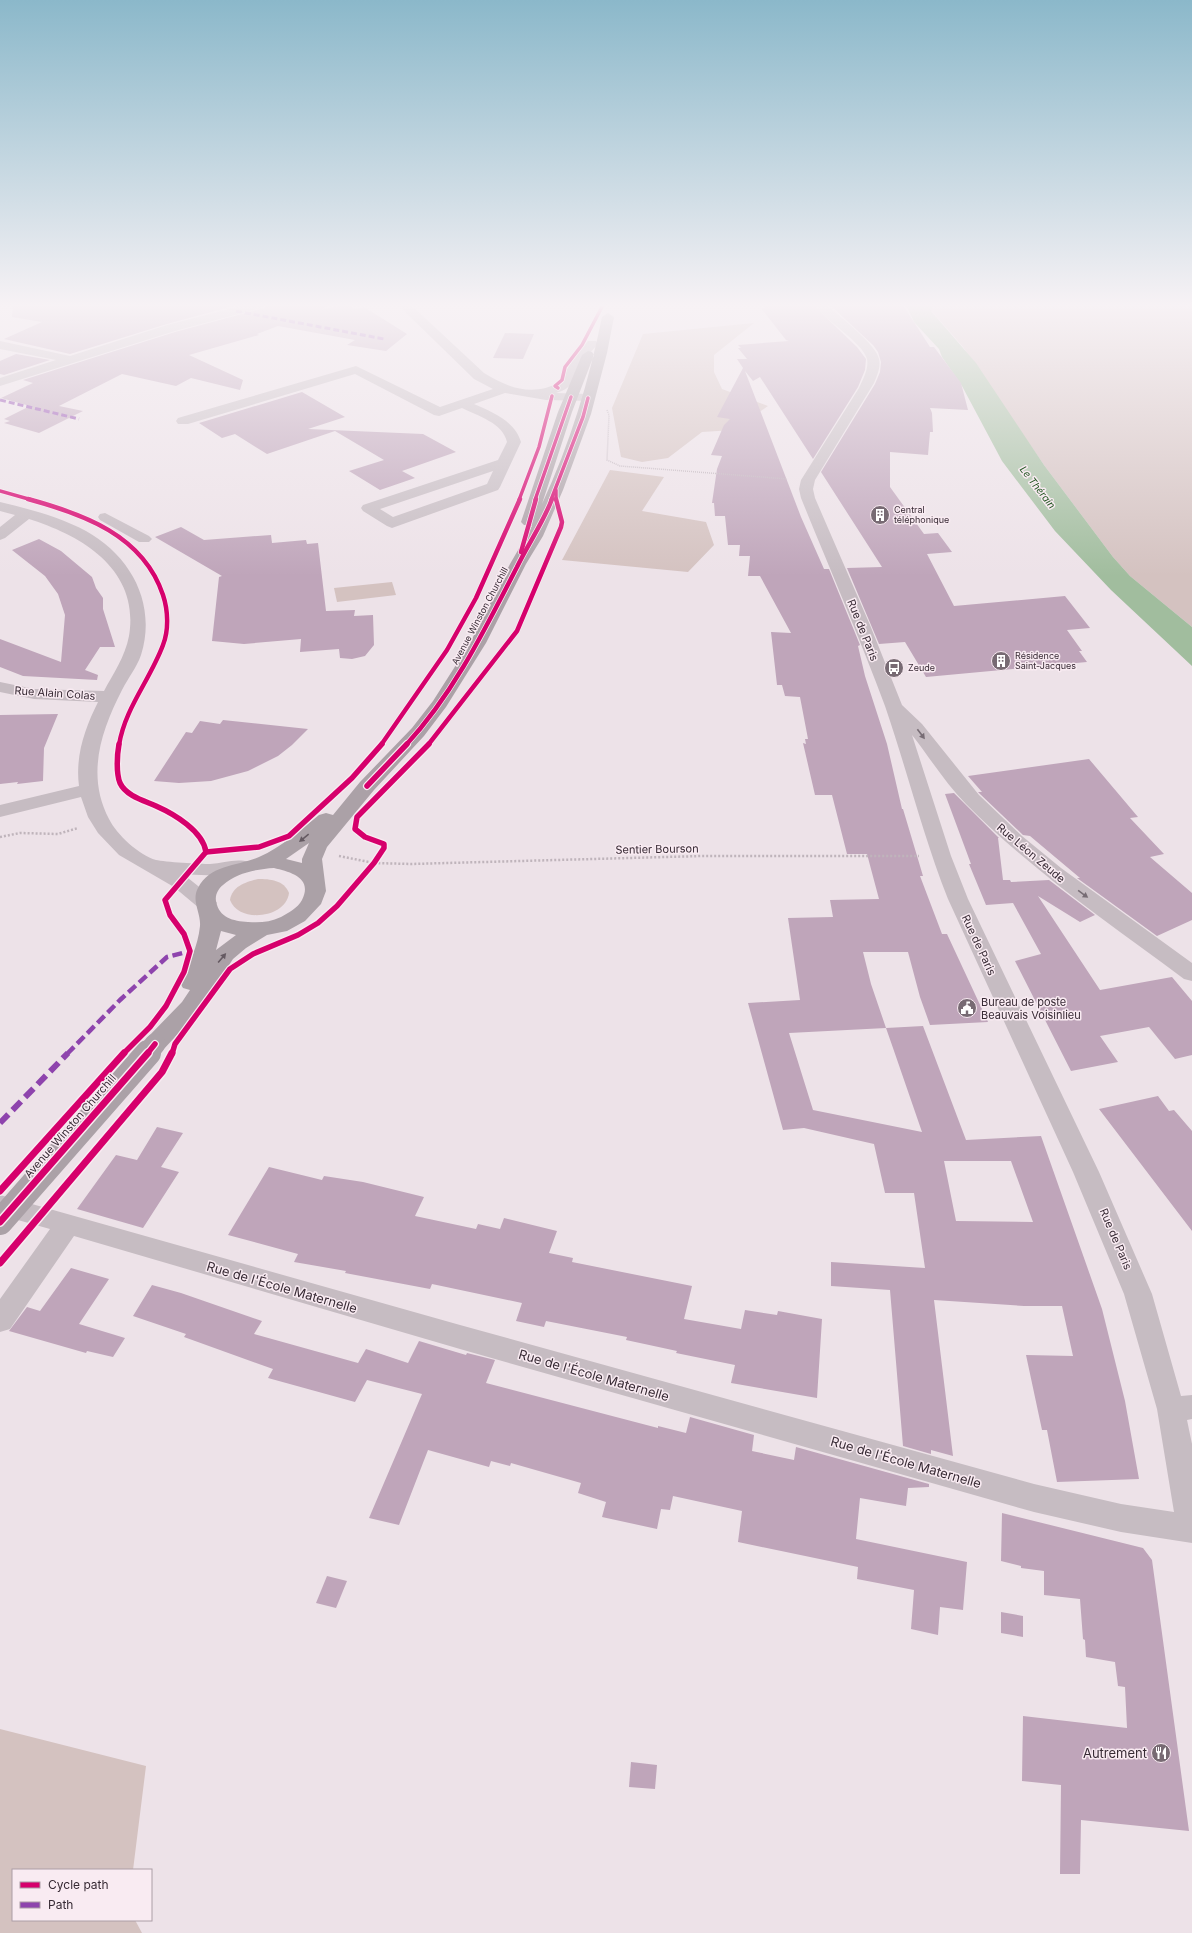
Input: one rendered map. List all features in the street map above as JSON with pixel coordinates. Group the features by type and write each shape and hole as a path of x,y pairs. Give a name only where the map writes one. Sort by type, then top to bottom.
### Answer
{"main road":[{"name":"Avenue Winston Churchill","path":"518,564 538,491 570,397"},
{"name":"Avenue Winston Churchill","path":"314,883 312,864 313,852 324,836 366,786 418,732 450,689 478,643 548,509 583,416 588,398"},
{"name":"Avenue Winston Churchill","path":"265,862 296,844 366,786"},
{"path":"265,862 283,863 307,873 314,883 315,898 306,912 288,923 260,930 232,927 221,923 208,909 208,892 216,880 230,871 242,866 265,862"},
{"name":"Avenue Winston Churchill","path":"155,1044 185,993 204,956 211,932 208,909"},
{"name":"Avenue Winston Churchill","path":"0,1222 155,1044 190,1007 225,954 238,943 260,930"}],"street":[{"path":"183,421 270,395"},
{"path":"406,395 439,412 487,395"},
{"path":"551,395 588,398"},
{"path":"808,480 861,395"},
{"path":"463,404 501,424 512,434 514,442 494,487 392,523 368,508 504,462"},
{"name":"Rue de Paris","path":"808,480 806,489 808,498 862,625 894,707 941,856 965,916 1086,1172 1126,1263 1182,1408 1192,1528"},
{"path":"0,506 68,529 96,544 120,567 133,589 138,606 137,638 132,656 109,697 90,740 87,764 89,789 99,820 122,849 181,882 208,909"},
{"path":"0,535 26,514"},
{"path":"105,517 144,539"},
{"name":"Rue Alain Colas","path":"0,688 22,693 109,697"},
{"name":"Rue Léon Zeude","path":"894,707 916,728 972,799 1015,840 1054,872 1192,974"},
{"path":"0,811 89,789"},
{"path":"149,864 200,870 242,866"},
{"name":"Rue de l'École Maternelle","path":"0,1205 67,1226 1027,1496 1121,1518 1192,1528"},
{"path":"0,1321 67,1226"}],"path":[{"path":"588,398 605,402 609,414 607,460 620,466 808,480"},
{"path":"0,837 20,832 58,834 99,820"},
{"path":"369,869 375,861"}],"shaded area":[{"path":"617,395 739,395 768,406 734,430 702,432 668,458 642,462 621,457 612,408"},
{"path":"996,395 1192,395 1192,627 1130,576 1113,557 1044,465"},
{"path":"610,470 664,477 642,511 706,522 714,545 688,572 562,560"},
{"path":"392,582 396,595 337,602 334,588"},
{"path":"258,879 272,880 284,885 289,893 286,901 280,908 271,913 252,915 243,913 235,908 230,900 231,895 240,885"},
{"path":"0,1729 146,1766 133,1869 12,1869 12,1921 136,1921 142,1933 0,1933"}],"water":[{"name":"Le Thérain","path":"967,395 997,395 1044,465 1113,557 1130,576 1192,627 1192,666 1111,590 1055,531 1002,461"}],"building":[{"path":"7,395 80,395 59,406 83,411 39,433 4,423 10,421 4,419 30,406 1,398"},
{"path":"291,395 308,395 345,417 308,429 423,434 456,452 402,471 415,478 380,490 349,471 384,460 335,431 267,454 235,434 222,438 199,423"},
{"path":"729,395 754,395 801,517 824,569 829,569 860,645 858,646 865,676 887,744 902,809 923,876 920,876 942,934 947,934 988,1022 930,1025 920,997 908,952 863,952 871,984 886,1028 923,1026 966,1140 1041,1136 1102,1309 1125,1401 1139,1479 1057,1482 1047,1430 1042,1430 1026,1355 1073,1356 1062,1306 1024,1306 934,1300 953,1456 931,1450 931,1454 903,1446 890,1290 831,1286 831,1262 925,1268 914,1193 885,1193 874,1144 804,1128 783,1130 748,1003 800,1000 788,918 833,917 830,900 879,899 867,854 847,854 832,795 815,795 803,743 806,744 805,739 808,739 800,697 785,696 782,685 777,685 771,632 791,633 760,576 748,576 750,556 739,556 740,545 728,545 725,516 715,516 714,503 712,503 717,469 722,456 711,455 724,425 730,419 717,417","holes":["886,1028 922,1132 813,1110 789,1033","944,1161 1011,1161 1033,1222 956,1221"]},
{"path":"772,395 853,395 813,459"},
{"path":"868,395 964,395 968,410 930,408 932,413 933,432 930,432 928,455 890,452 890,487 924,534 938,533 952,552 927,554 954,606 1065,596 1090,628 1067,630 1082,651 1079,651 1087,662 926,677 905,642 879,644 847,568 882,567 821,472"},
{"path":"181,527 204,540 271,535 272,543 306,540 307,544 318,543 326,611 355,610 354,616 373,615 374,645 365,656 352,659 340,658 339,649 300,652 301,639 244,644 212,641 219,577 222,576 155,537"},
{"path":"39,539 61,551 92,577 96,588 103,598 103,609 115,647 100,647 85,670 98,675 97,680 23,676 0,667 0,639 61,662 65,615 58,594 45,576 12,550"},
{"path":"58,714 44,748 43,781 0,784 0,715"},
{"path":"223,720 308,729 278,756 248,771 211,781 179,783 154,781 186,732 192,733 200,721 220,724"},
{"path":"1089,759 1138,817 1130,818 1164,854 1150,857 1192,893 1192,920 1157,936 1077,878 1080,878 1030,836 1023,835 978,792 982,792 968,776"},
{"path":"954,793 999,838 1003,880 1010,880 1011,882 1049,880 1095,915 1080,922 1038,896 1100,990 1172,977 1192,1001 1192,1055 1175,1059 1149,1027 1100,1036 1118,1062 1071,1071 1015,961 1041,954 1013,903 986,905 969,864 971,864 945,794"},
{"path":"1158,1096 1169,1111 1174,1110 1192,1131 1192,1231 1099,1109"},
{"path":"157,1127 183,1133 161,1167 179,1172 143,1228 77,1209 116,1155 137,1160"},
{"path":"269,1167 322,1180 324,1176 363,1182 424,1197 415,1216 476,1229 478,1224 500,1229 504,1218 557,1231 549,1253 573,1258 572,1262 692,1286 684,1319 741,1329 745,1310 777,1315 778,1311 822,1319 817,1398 731,1383 735,1365 676,1353 677,1351 626,1340 627,1337 546,1321 544,1327 516,1321 522,1303 432,1284 430,1289 345,1273 346,1271 294,1262 298,1254 228,1235"},
{"path":"71,1268 109,1279 79,1324 125,1338 113,1357 87,1351 86,1353 9,1331 27,1307 40,1311"},
{"path":"152,1285 181,1293 262,1321 254,1334 358,1363 366,1349 408,1363 419,1341 466,1355 467,1353 495,1360 486,1383 658,1428 658,1426 686,1433 690,1417 754,1435 752,1451 794,1460 796,1447 929,1484 929,1487 908,1488 906,1506 860,1498 856,1539 967,1562 963,1610 940,1607 938,1635 911,1629 914,1590 857,1579 858,1567 738,1542 742,1511 673,1496 670,1510 661,1509 657,1529 602,1517 606,1502 578,1493 581,1483 511,1463 510,1466 491,1461 489,1467 428,1450 399,1525 369,1518 422,1394 367,1380 355,1402 268,1378 273,1369 184,1337 186,1334 133,1316"},
{"path":"1002,1513 1143,1548 1152,1560 1189,1831 1081,1820 1080,1874 1060,1874 1061,1785 1022,1781 1023,1716 1127,1728 1125,1687 1118,1686 1115,1662 1086,1657 1080,1599 1044,1595 1044,1571 1021,1568 1021,1566 1001,1561"},
{"path":"327,1576 347,1581 336,1608 316,1603"},
{"path":"1001,1612 1023,1616 1023,1637 1001,1633"},
{"path":"631,1762 657,1765 655,1789 629,1787"}],"marked path":[{"path":"0,400 79,419"},
{"path":"0,1123 120,1000 167,957 190,951"}],"cycle path":[{"path":"206,852 249,849 270,845 289,836 352,778 376,752 447,650 476,598 524,489 539,447 552,396"},
{"path":"521,552 538,491 571,397"},
{"path":"367,786 418,732 450,689 478,643 548,509 583,417 588,398"},
{"path":"0,1263 162,1072 169,1061 175,1044 230,969 253,954 298,935 318,923 337,906 374,863 384,848 384,844 365,837 355,829 357,817 435,738 517,631 561,527 562,522 556,504 556,490"},
{"path":"0,491 62,509 98,523 118,535 135,549 149,565 159,582 166,602 167,622 164,643 155,665 129,710 124,722 118,747 119,778 122,787 127,791 138,798 166,811 189,827 201,840 205,846 206,852 165,900 170,915 184,934 190,951 184,972 166,1006 150,1027 107,1070 0,1191"},
{"path":"0,1222 155,1044"}],"place":[{"name":"Central téléphonique","path":"880,515"},
{"name":"Résidence Saint-Jacques","path":"1001,661"},
{"name":"Zeude","path":"894,668"},
{"name":"Bureau de poste Beauvais Voisinlieu","path":"967,1008"},
{"name":"Autrement","path":"1161,1753"}]}
